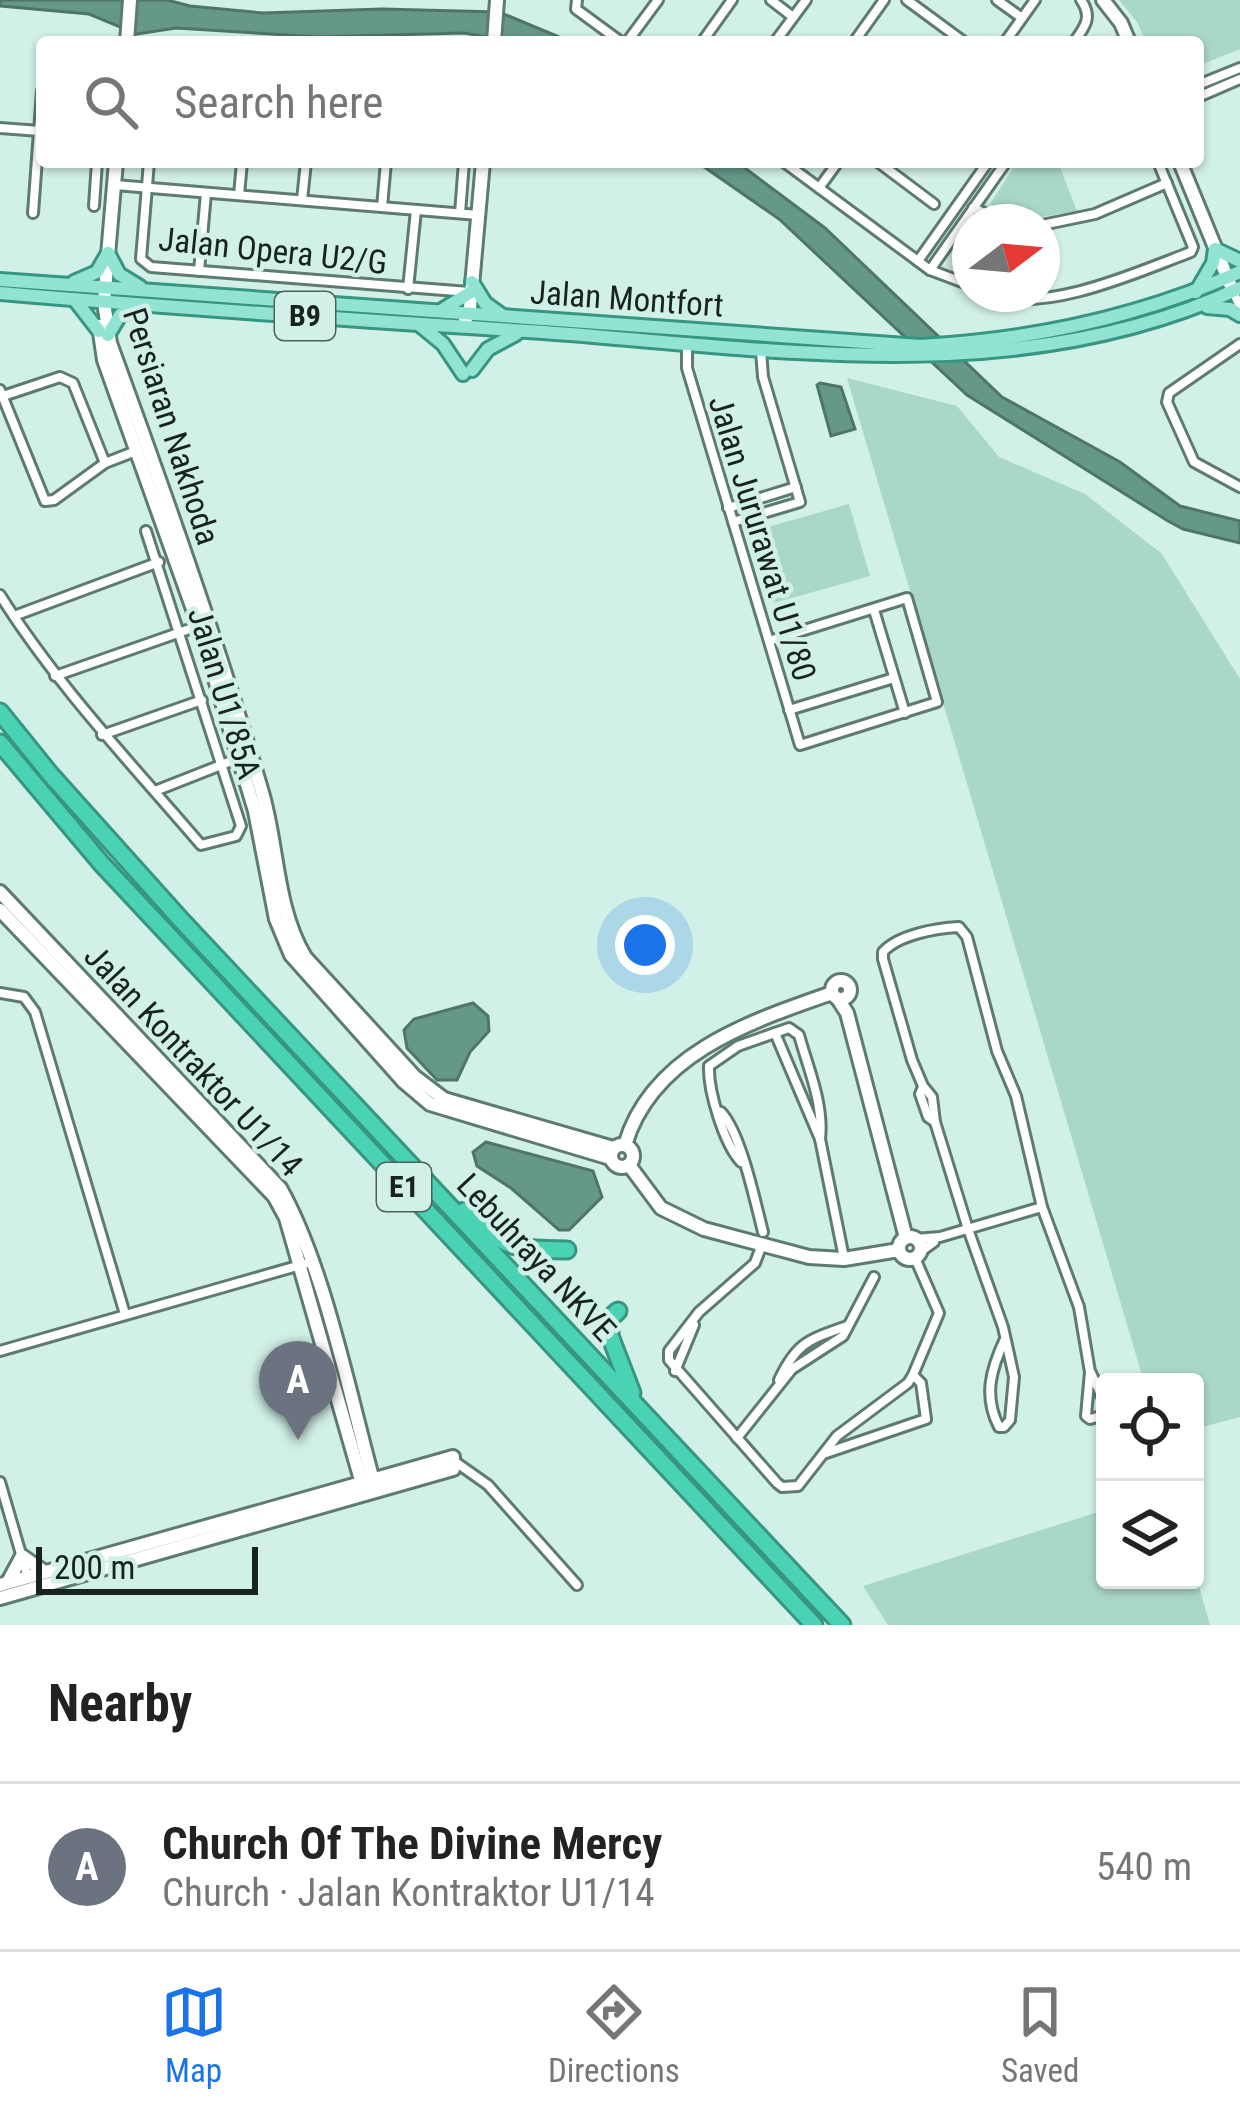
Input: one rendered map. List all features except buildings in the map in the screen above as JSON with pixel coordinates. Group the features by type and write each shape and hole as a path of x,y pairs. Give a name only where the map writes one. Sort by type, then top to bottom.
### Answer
{"highway":[{"name":"Lebuhraya NKVE","path":"0,712 118,852 842,1625"},
{"name":"Lebuhraya NKVE","path":"0,743 100,862 814,1625"},
{"path":"332,1084 502,1244 567,1250"},
{"path":"618,1311 608,1327 626,1382 675,1447"}],"main road":[{"path":"1240,260 1215,249 1196,300 1240,311"},
{"path":"67,285 97,272 108,254 119,274 146,298 104,333 75,300"},
{"name":"Jalan Montfort","path":"146,298 417,324 503,317 688,329 928,357 1001,352 1120,332 1235,282"},
{"name":"Jalan Montfort","path":"1,291 67,285 104,295 435,313 523,331 761,349 875,350 989,340 1091,324 1196,300"},
{"path":"435,313 460,302 472,287 503,317"},
{"name":"Jalan Montfort","path":"1,291 75,300 104,295"},
{"path":"417,324 467,372 495,344 523,331"}],"street":[{"path":"127,36 130,0"},
{"path":"494,36 497,0"},
{"path":"629,36 658,0"},
{"path":"705,36 732,0"},
{"path":"771,0 794,16"},
{"path":"779,36 806,0"},
{"path":"858,36 884,0"},
{"path":"907,0 956,36"},
{"path":"997,0 1022,18"},
{"path":"1009,36 1035,0"},
{"path":"1078,36 1088,23 1081,0"},
{"path":"1103,0 1127,36"},
{"path":"577,5 616,36"},
{"path":"1204,83 1240,68"},
{"path":"1204,94 1240,79"},
{"path":"0,128 36,132"},
{"path":"33,213 37,168"},
{"path":"94,206 97,168"},
{"name":"Persiaran Nakhoda","path":"115,168 104,333 272,829 286,914 305,957 415,1077 444,1099 616,1150"},
{"path":"146,188 148,168"},
{"path":"239,195 241,168"},
{"path":"302,200 305,168"},
{"path":"382,207 385,168"},
{"path":"460,213 464,168"},
{"path":"469,319 482,168"},
{"path":"792,168 930,270 952,278"},
{"path":"819,188 834,168"},
{"path":"886,168 934,204"},
{"path":"918,261 982,168"},
{"path":"977,204 1002,168"},
{"path":"1060,293 1101,285 1192,253 1160,168"},
{"path":"1182,168 1215,249 1235,282 1240,311"},
{"path":"1060,221 1094,214 1167,184"},
{"path":"114,185 478,215"},
{"name":"Jalan Opera U2/G","path":"146,188 144,264 407,290 472,287"},
{"path":"199,272 206,193"},
{"path":"407,290 416,210"},
{"path":"930,270 952,239"},
{"name":"Jalan Jururawat U1/80","path":"688,329 687,368 800,745 905,713"},
{"path":"1240,344 1169,393 1167,402 1194,462 1240,488"},
{"path":"733,522 800,502 764,377 761,349"},
{"path":"105,463 68,379 60,376 1,393 41,498 54,500 105,463 143,448"},
{"path":"728,508 796,487"},
{"name":"Jalan U1/85A","path":"146,531 240,832 203,846 155,791"},
{"path":"13,616 159,562"},
{"path":"0,595 55,676 155,791 239,758"},
{"path":"769,641 907,598 938,702 905,713 874,610"},
{"path":"55,676 204,624"},
{"name":"Persiaran Nakhoda","path":"204,624 255,811 276,919 291,955 404,1082 440,1109 616,1150"},
{"path":"789,710 894,678"},
{"path":"102,735 202,700"},
{"name":"Jalan Kontraktor U1/14","path":"0,892 280,1188 296,1216 368,1487"},
{"name":"Jalan Kontraktor U1/14","path":"0,910 274,1196 305,1263"},
{"path":"1005,1339 988,1389 999,1427 1010,1420 1014,1378 1005,1339 935,1122 932,1096 923,1086 883,959 885,947 947,927 964,931 997,1051 1016,1096 1042,1207 1079,1307 1090,1372 1086,1416 1096,1417"},
{"path":"0,993 24,997 35,1012 125,1314"},
{"path":"820,1139 822,1119 799,1035 790,1028 738,1046 712,1061 707,1072 720,1111 741,1147 762,1240 755,1263 700,1312 669,1351 675,1371 777,1483 791,1489 844,1431 908,1383 939,1313 911,1247 840,996 758,1019 690,1057 642,1108 616,1150 633,1155 629,1165 661,1208 704,1229 762,1240 844,1259 911,1247 1042,1207"},
{"path":"775,1033 820,1139 844,1259"},
{"path":"806,1104 817,1101"},
{"path":"0,1351 305,1263"},
{"path":"737,1438 792,1370 843,1336 874,1277"},
{"path":"1090,1372 1096,1384"},
{"path":"825,1453 926,1419 921,1384 913,1375"},
{"path":"844,1431 855,1441 862,1440"},
{"path":"0,1598 30,1583 368,1487 451,1456 488,1484 577,1585"},
{"path":"0,1482 30,1583"},
{"path":"4,1583 30,1583 44,1572 368,1487"},
{"path":"22,1556 44,1572"},
{"path":"4,1583 22,1556"}],"shaded area":[{"path":"0,0 167,0 263,13 499,12 557,36 303,36 176,28 137,34 89,14 0,6"},
{"path":"1119,0 1240,0 1240,49 1204,64 1204,36 1143,36"},
{"path":"706,168 745,168 825,228 1002,397 1120,462 1180,506 1240,521 1240,543 1168,521 967,395 779,219"},
{"path":"1013,168 1060,168 1077,211 1060,214 1060,204 990,204"},
{"path":"847,378 957,406 999,457 1085,494 1162,554 1240,679 1240,1417 1204,1427 1204,1373 1141,1373"},
{"path":"820,383 841,387 855,429 831,436"},
{"path":"849,504 870,576 774,603 754,531"},
{"path":"473,1003 488,1016 489,1031 470,1052 457,1080 437,1080 407,1048 404,1030 414,1019"},
{"path":"486,1142 593,1171 602,1197 569,1230 559,1230 477,1166 473,1152"},
{"path":"1096,1513 1096,1589 1200,1589 1210,1625 888,1625 863,1586"}],"place":[{"name":"Church Of The Divine Mercy","path":"298,1440"}]}
